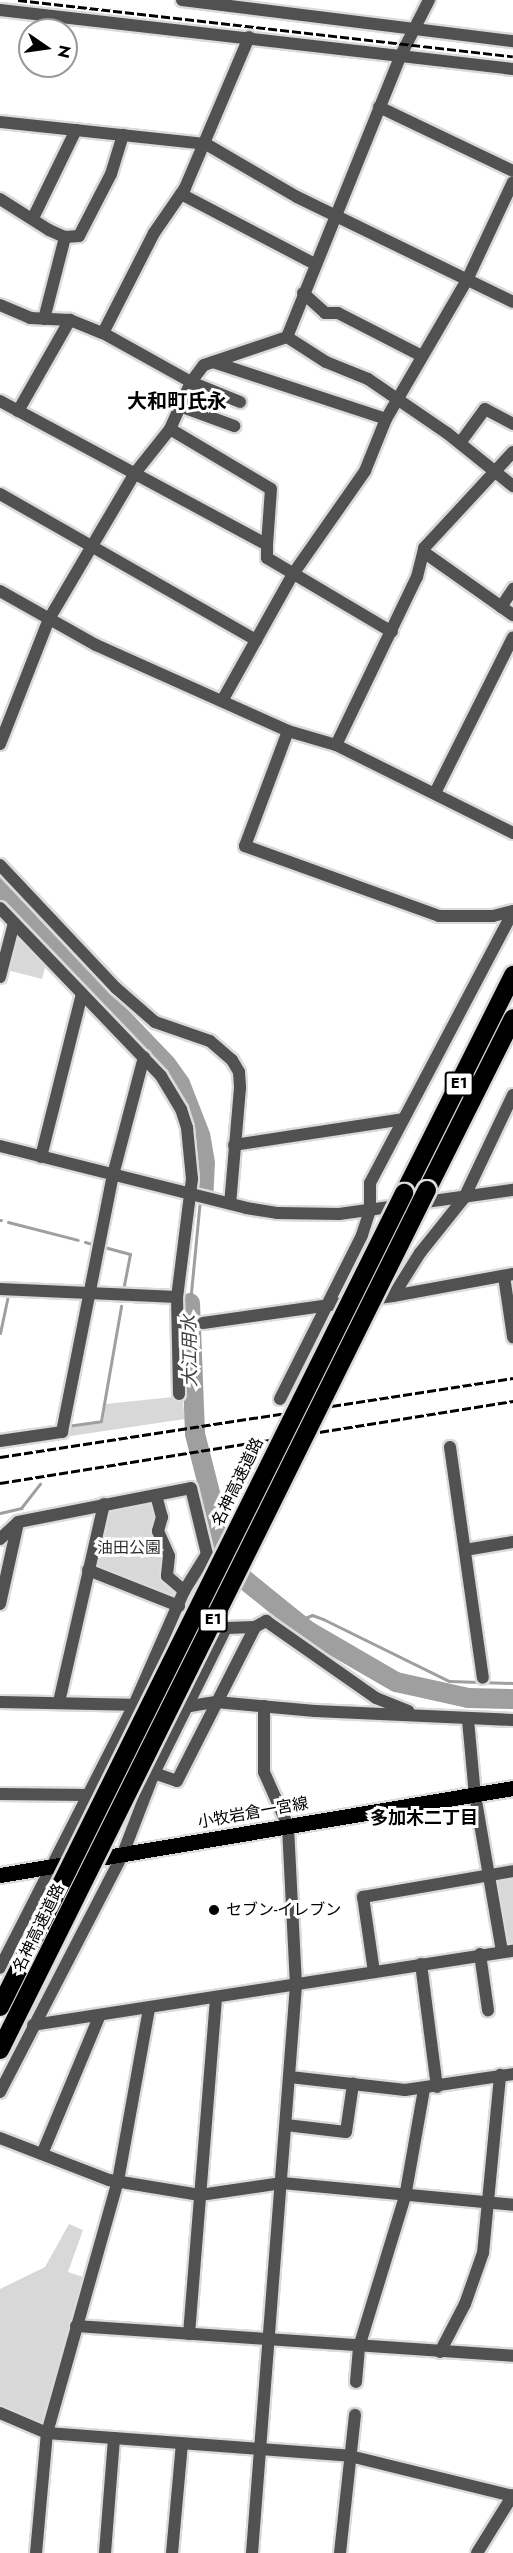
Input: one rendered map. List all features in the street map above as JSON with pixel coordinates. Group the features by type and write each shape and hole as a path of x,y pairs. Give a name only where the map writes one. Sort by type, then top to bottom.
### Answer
{"highway":[{"name":"名神高速道路","path":"0,2007 513,975"},
{"name":"名神高速道路","path":"0,2050 513,1018"}],"main road":[{"name":"小牧岩倉一宮線","path":"0,1875 513,1788"}],"street":[{"path":"182,0 247,4 513,41"},
{"path":"287,337 379,108 401,56 429,0"},
{"path":"0,10 513,69"},
{"path":"103,333 154,233 181,194 206,144 249,37"},
{"path":"379,108 513,171"},
{"path":"0,122 206,144 334,216 513,302"},
{"path":"33,218 76,130"},
{"path":"0,199 66,237 80,236 111,174 123,135"},
{"path":"222,701 293,574 365,471 386,419 467,280 513,182"},
{"path":"181,194 315,264"},
{"path":"44,319 66,237"},
{"path":"303,293 325,313 338,313 422,356"},
{"path":"0,305 30,318 70,320 103,333 191,382 240,402"},
{"path":"18,411 70,320"},
{"path":"0,744 49,619 135,473 170,429 191,382 204,365 287,337"},
{"path":"287,337 326,362 368,379 460,443 513,486"},
{"path":"213,362 386,419"},
{"path":"0,401 267,545"},
{"path":"180,406 234,426"},
{"path":"460,443 485,409 513,424"},
{"path":"170,429 271,489 267,558 392,632"},
{"path":"336,745 392,632 425,553 424,548 513,452"},
{"path":"0,494 256,640"},
{"path":"425,553 513,615"},
{"path":"501,607 513,590"},
{"path":"0,591 96,645 288,730 336,745 513,833"},
{"path":"435,793 513,637"},
{"path":"288,730 245,846 439,916 493,916 513,912"},
{"path":"0,865 116,988 155,1022 210,1041 232,1060 239,1072 240,1088 230,1204"},
{"path":"0,908 162,1076 181,1109 192,1155 192,1195 177,1298 178,1394"},
{"path":"280,1399 328,1305 370,1211 370,1183 513,912"},
{"path":"0,977 14,924"},
{"path":"40,1156 82,994"},
{"path":"0,1441 62,1432 113,1175 144,1058"},
{"path":"393,1296 420,1253 464,1198 512,1100"},
{"path":"234,1145 403,1119"},
{"path":"0,1146 216,1201 307,1215 370,1211 513,1190"},
{"path":"203,1323 393,1296 508,1275 513,1337"},
{"path":"0,1289 177,1298"},
{"path":"450,1447 483,1678"},
{"path":"0,1539 18,1522 191,1488 207,1554 184,1591 134,1704 1,1964"},
{"path":"156,1495 162,1517 158,1531 169,1556 167,1576 184,1591"},
{"path":"59,1702 104,1504"},
{"path":"0,1604 18,1522"},
{"path":"465,1550 513,1542"},
{"path":"88,1570 178,1605"},
{"path":"0,2090 122,1856 154,1773 190,1706 226,1628 255,1627 266,1621 376,1698 418,1714"},
{"path":"154,1773 177,1781 255,1627"},
{"path":"0,1702 190,1706 216,1702 418,1714 468,1720 513,1720"},
{"path":"252,2553 271,2342 296,1985 288,1826 264,1772 264,1706"},
{"path":"33,2025 99,2017 508,1951 475,1794 468,1720"},
{"path":"0,1794 87,1795"},
{"path":"374,1972 363,1897 513,1870"},
{"path":"480,1954 488,2010"},
{"path":"356,2382 359,2347 405,2197 431,2088 421,1964"},
{"path":"189,2334 216,1997"},
{"path":"36,2553 47,2433 118,2181 149,2009"},
{"path":"42,2154 99,2017"},
{"path":"290,2077 353,2084 431,2088 513,2074"},
{"path":"440,2352 465,2304 483,2253 500,2075"},
{"path":"286,2125 346,2132 353,2084"},
{"path":"0,2138 118,2181 200,2195 282,2183 405,2197 513,2205"},
{"path":"76,2326 271,2342 513,2356"},
{"path":"0,2413 47,2433 350,2456 513,2496 477,2553"},
{"path":"340,2553 355,2415"},
{"path":"105,2553 114,2438"},
{"path":"172,2553 182,2444"}],"green space":[{"path":"20,936 46,963 42,979 7,970 15,938"},
{"path":"182,1396 185,1419 64,1437 67,1428 103,1422 106,1404"},
{"name":"油田公園","path":"151,1500 156,1516 153,1533 178,1592 175,1599 95,1568 109,1508"},
{"path":"513,1877 513,1945 508,1946 497,1879"},
{"path":"69,2224 83,2230 68,2272 86,2278 44,2429 0,2409 0,2289 45,2267"}],"shaded area":[{"path":"0,876 174,1058 189,1079 210,1133 215,1162 213,1203 197,1199 196,1154 184,1106 0,901"}],"waterway":[{"name":"大江用水","path":"190,1303 200,1200"},
{"path":"8,1222 78,1240"},
{"path":"85,1242 92,1244"},
{"path":"104,1247 130,1254 123,1290"},
{"path":"0,1333 7,1299"},
{"path":"96,1299 148,1302"},
{"name":"大江用水","path":"190,1303 195,1434 229,1567 308,1631 396,1682 468,1698 513,1699"},
{"path":"67,1426 101,1421 121,1306"},
{"path":"0,1513 21,1508 40,1484"},
{"path":"295,1622 312,1615 323,1619 449,1681 513,1683"}],"railway":[{"path":"18,0 513,56"},
{"path":"0,1457 513,1378"},
{"path":"0,1483 513,1401"}],"place":[{"name":"セブン-イレブン","path":"214,1910"}],"district":[{"name":"大和町氏永","path":"177,401"},
{"name":"多加木二丁目","path":"424,1818"}]}
